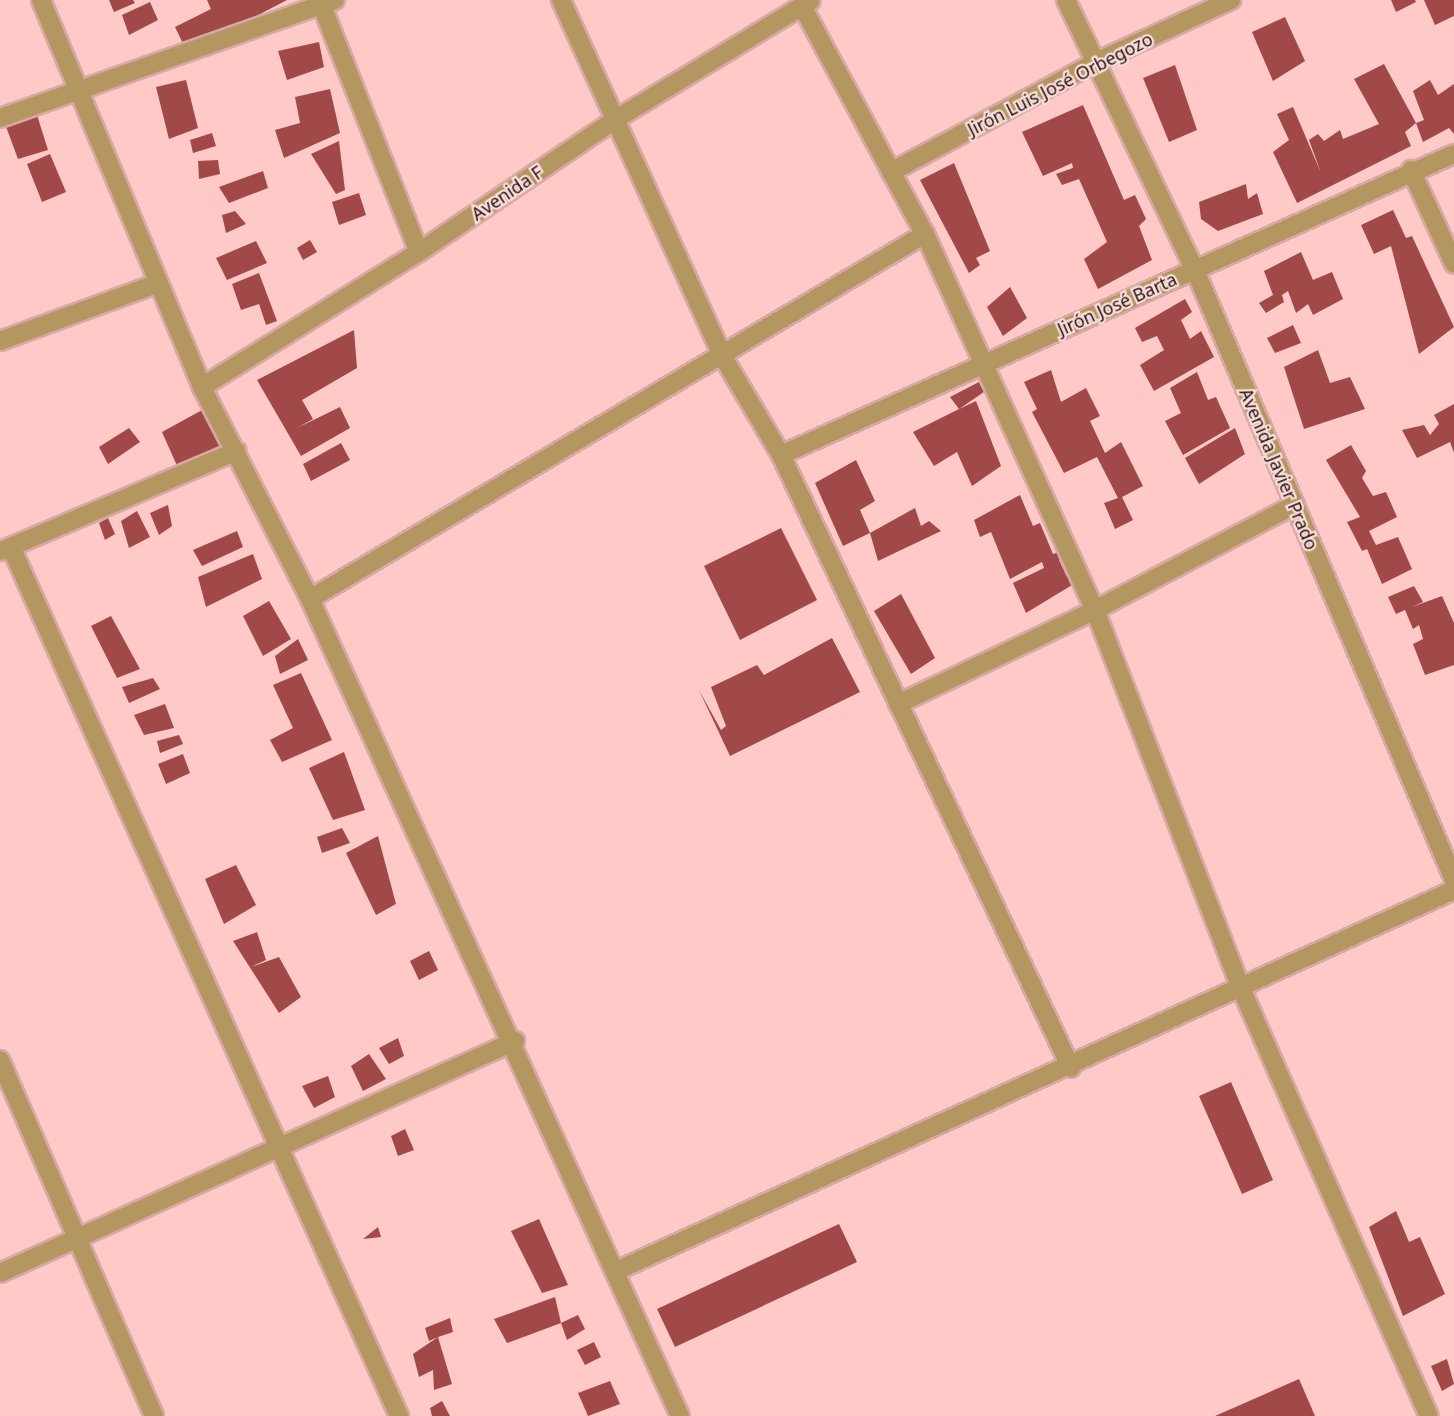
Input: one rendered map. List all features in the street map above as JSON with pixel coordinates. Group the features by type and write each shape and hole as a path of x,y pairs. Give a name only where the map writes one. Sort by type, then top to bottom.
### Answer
{"street":[{"path":"41,0 156,284 202,387 237,451 310,599 515,1041 680,1416"},
{"path":"561,0 613,121 723,357 781,455 1071,1068"},
{"name":"Avenida Javier Prado","path":"1066,0 1195,270 1454,880"},
{"name":"Jirón Luis José Orbegozo","path":"891,172 1095,63 1231,0"},
{"path":"0,118 80,95 329,3 419,252"},
{"path":"807,3 891,172 925,234 1095,610 1241,988 1429,1416"},
{"name":"Avenida F","path":"202,387 419,252 613,121 807,3"},
{"name":"Jirón José Barta","path":"781,455 1195,270 1411,170 1454,154"},
{"path":"1411,170 1454,264"},
{"path":"310,599 723,357 925,234"},
{"path":"0,341 156,284"},
{"path":"237,451 5,549 399,1416"},
{"path":"898,704 1095,610 1294,505"},
{"path":"616,1271 1071,1068 1454,890"},
{"path":"0,1273 278,1151 515,1041"},
{"path":"0,1060 154,1416"}],"building":[{"path":"109,0 133,0 135,3 114,12"},
{"path":"207,0 287,0 187,52 175,27 211,9"},
{"path":"1391,0 1415,0 1416,2 1396,12"},
{"path":"1424,0 1454,0 1454,16 1435,25"},
{"path":"150,2 158,20 129,35 122,15"},
{"path":"1285,17 1305,61 1273,81 1252,32"},
{"path":"319,42 324,67 287,80 278,51"},
{"path":"1384,64 1416,123 1405,132 1411,146 1297,203 1273,152 1289,140 1277,114 1293,107 1321,173 1309,140 1318,134 1324,141 1340,130 1343,139 1379,124 1354,79"},
{"path":"1175,65 1197,130 1169,142 1143,78"},
{"path":"186,80 198,128 169,139 156,87"},
{"path":"1430,80 1438,95 1454,84 1454,134 1449,128 1423,142 1416,123 1424,120 1413,91"},
{"path":"330,89 340,133 284,158 275,130 300,123 295,97"},
{"path":"1083,105 1124,200 1135,195 1146,219 1139,226 1152,260 1098,289 1084,259 1107,242 1079,179 1062,185 1056,174 1073,168 1072,163 1043,176 1022,132"},
{"path":"37,115 48,150 18,159 5,124"},
{"path":"212,133 216,146 193,153 190,140"},
{"path":"339,141 345,190 336,194 311,154"},
{"path":"50,154 66,192 42,202 27,164"},
{"path":"218,160 220,174 199,179 198,161"},
{"path":"954,163 990,251 976,258 980,265 969,273 920,180"},
{"path":"263,171 268,188 229,203 219,187"},
{"path":"1246,184 1248,199 1257,193 1263,214 1218,231 1201,219 1199,202"},
{"path":"359,193 366,215 339,225 332,202"},
{"path":"1393,210 1406,238 1412,236 1454,327 1419,354 1391,246 1374,254 1361,225"},
{"path":"235,211 246,224 226,233 222,215"},
{"path":"310,240 317,252 303,260 297,248"},
{"path":"256,241 267,263 227,280 216,258"},
{"path":"1301,252 1313,280 1332,272 1343,299 1313,315 1308,304 1296,313 1288,291 1282,295 1284,302 1266,313 1259,303 1273,295 1264,271"},
{"path":"259,273 277,321 266,325 259,304 241,310 232,284"},
{"path":"1010,287 1027,318 1003,336 987,307"},
{"path":"1185,299 1192,312 1181,320 1190,339 1201,331 1214,357 1154,391 1140,365 1164,350 1157,336 1142,342 1135,328"},
{"path":"1293,325 1301,343 1275,353 1267,338"},
{"path":"354,330 357,368 302,400 313,419 297,428 340,407 350,428 301,456 257,380"},
{"path":"1318,350 1330,383 1350,377 1365,409 1304,429 1284,367"},
{"path":"1051,370 1061,402 1086,388 1100,416 1090,421 1105,453 1121,442 1143,486 1122,497 1133,520 1115,529 1104,503 1118,498 1097,457 1064,473 1032,412 1037,409 1024,382"},
{"path":"1197,372 1208,400 1216,397 1230,428 1183,455 1165,421 1181,413 1170,388"},
{"path":"979,382 984,392 959,409 950,397"},
{"path":"976,401 1001,466 972,486 957,452 934,466 913,432"},
{"path":"1454,404 1454,453 1450,442 1417,458 1402,430 1424,425 1430,435 1439,424 1434,415"},
{"path":"204,409 228,444 178,468 162,432"},
{"path":"129,428 140,442 108,464 99,447"},
{"path":"1235,428 1245,454 1199,484 1185,458"},
{"path":"341,443 350,460 311,481 303,464"},
{"path":"1351,445 1366,471 1362,478 1373,496 1386,492 1397,517 1369,531 1376,545 1398,537 1412,569 1382,584 1367,549 1362,551 1347,522 1360,517 1326,460"},
{"path":"856,460 875,501 860,510 870,533 843,546 815,483"},
{"path":"1020,495 1033,526 1040,523 1053,554 1061,551 1065,557 1059,560 1067,577 1073,575 1077,582 1026,613 1013,583 1044,568 1042,562 1010,579 991,532 980,537 974,520"},
{"path":"168,505 172,526 159,535 150,513"},
{"path":"915,508 921,526 929,521 941,531 878,561 870,533"},
{"path":"137,511 150,537 129,548 121,521"},
{"path":"108,518 115,534 105,540 99,523"},
{"path":"781,528 817,600 740,640 704,566"},
{"path":"237,531 243,547 202,566 193,550"},
{"path":"253,554 262,579 206,607 198,577"},
{"path":"1414,586 1423,602 1412,607 1442,596 1454,623 1454,665 1425,675 1413,644 1423,639 1419,625 1413,629 1405,610 1396,614 1388,597"},
{"path":"901,594 935,658 911,674 874,611"},
{"path":"269,601 291,639 263,656 243,616"},
{"path":"111,616 140,669 117,678 91,626"},
{"path":"832,638 860,692 730,756 699,690 721,730 726,726 711,687 757,665 764,675"},
{"path":"298,639 308,660 280,674 275,656"},
{"path":"301,673 332,740 282,762 270,740 293,728 273,685"},
{"path":"153,678 160,689 129,703 122,687"},
{"path":"165,704 174,728 144,735 134,715"},
{"path":"179,735 183,744 160,753 157,741"},
{"path":"344,752 365,810 333,820 309,768"},
{"path":"183,754 190,773 166,784 158,764"},
{"path":"342,828 350,843 322,853 317,837"},
{"path":"378,836 396,904 376,915 346,853"},
{"path":"236,865 256,905 224,924 205,879"},
{"path":"257,932 266,960 251,967 279,957 301,997 279,1013 233,941"},
{"path":"429,951 438,970 419,980 410,961"},
{"path":"398,1038 404,1056 389,1064 379,1048"},
{"path":"369,1054 386,1079 363,1091 351,1066"},
{"path":"328,1076 335,1097 314,1108 302,1086"},
{"path":"1231,1082 1273,1180 1242,1194 1199,1096"},
{"path":"405,1129 414,1150 398,1156 391,1136"},
{"path":"1396,1211 1409,1242 1420,1237 1445,1294 1403,1316 1369,1227"},
{"path":"539,1219 568,1285 542,1293 511,1231"},
{"path":"839,1224 857,1262 675,1347 657,1309"},
{"path":"378,1227 381,1237 363,1239"},
{"path":"555,1297 561,1323 507,1343 494,1319"},
{"path":"578,1315 585,1329 567,1340 561,1323"},
{"path":"450,1318 453,1332 429,1341 425,1328"},
{"path":"438,1337 452,1384 434,1390 433,1370 419,1377 413,1354"},
{"path":"594,1342 601,1357 585,1365 577,1350"},
{"path":"1447,1359 1454,1384 1442,1391 1431,1366"},
{"path":"1299,1379 1315,1416 1215,1416"},
{"path":"610,1381 620,1404 588,1416 578,1393"},
{"path":"442,1401 450,1416 432,1416 430,1408"}]}
